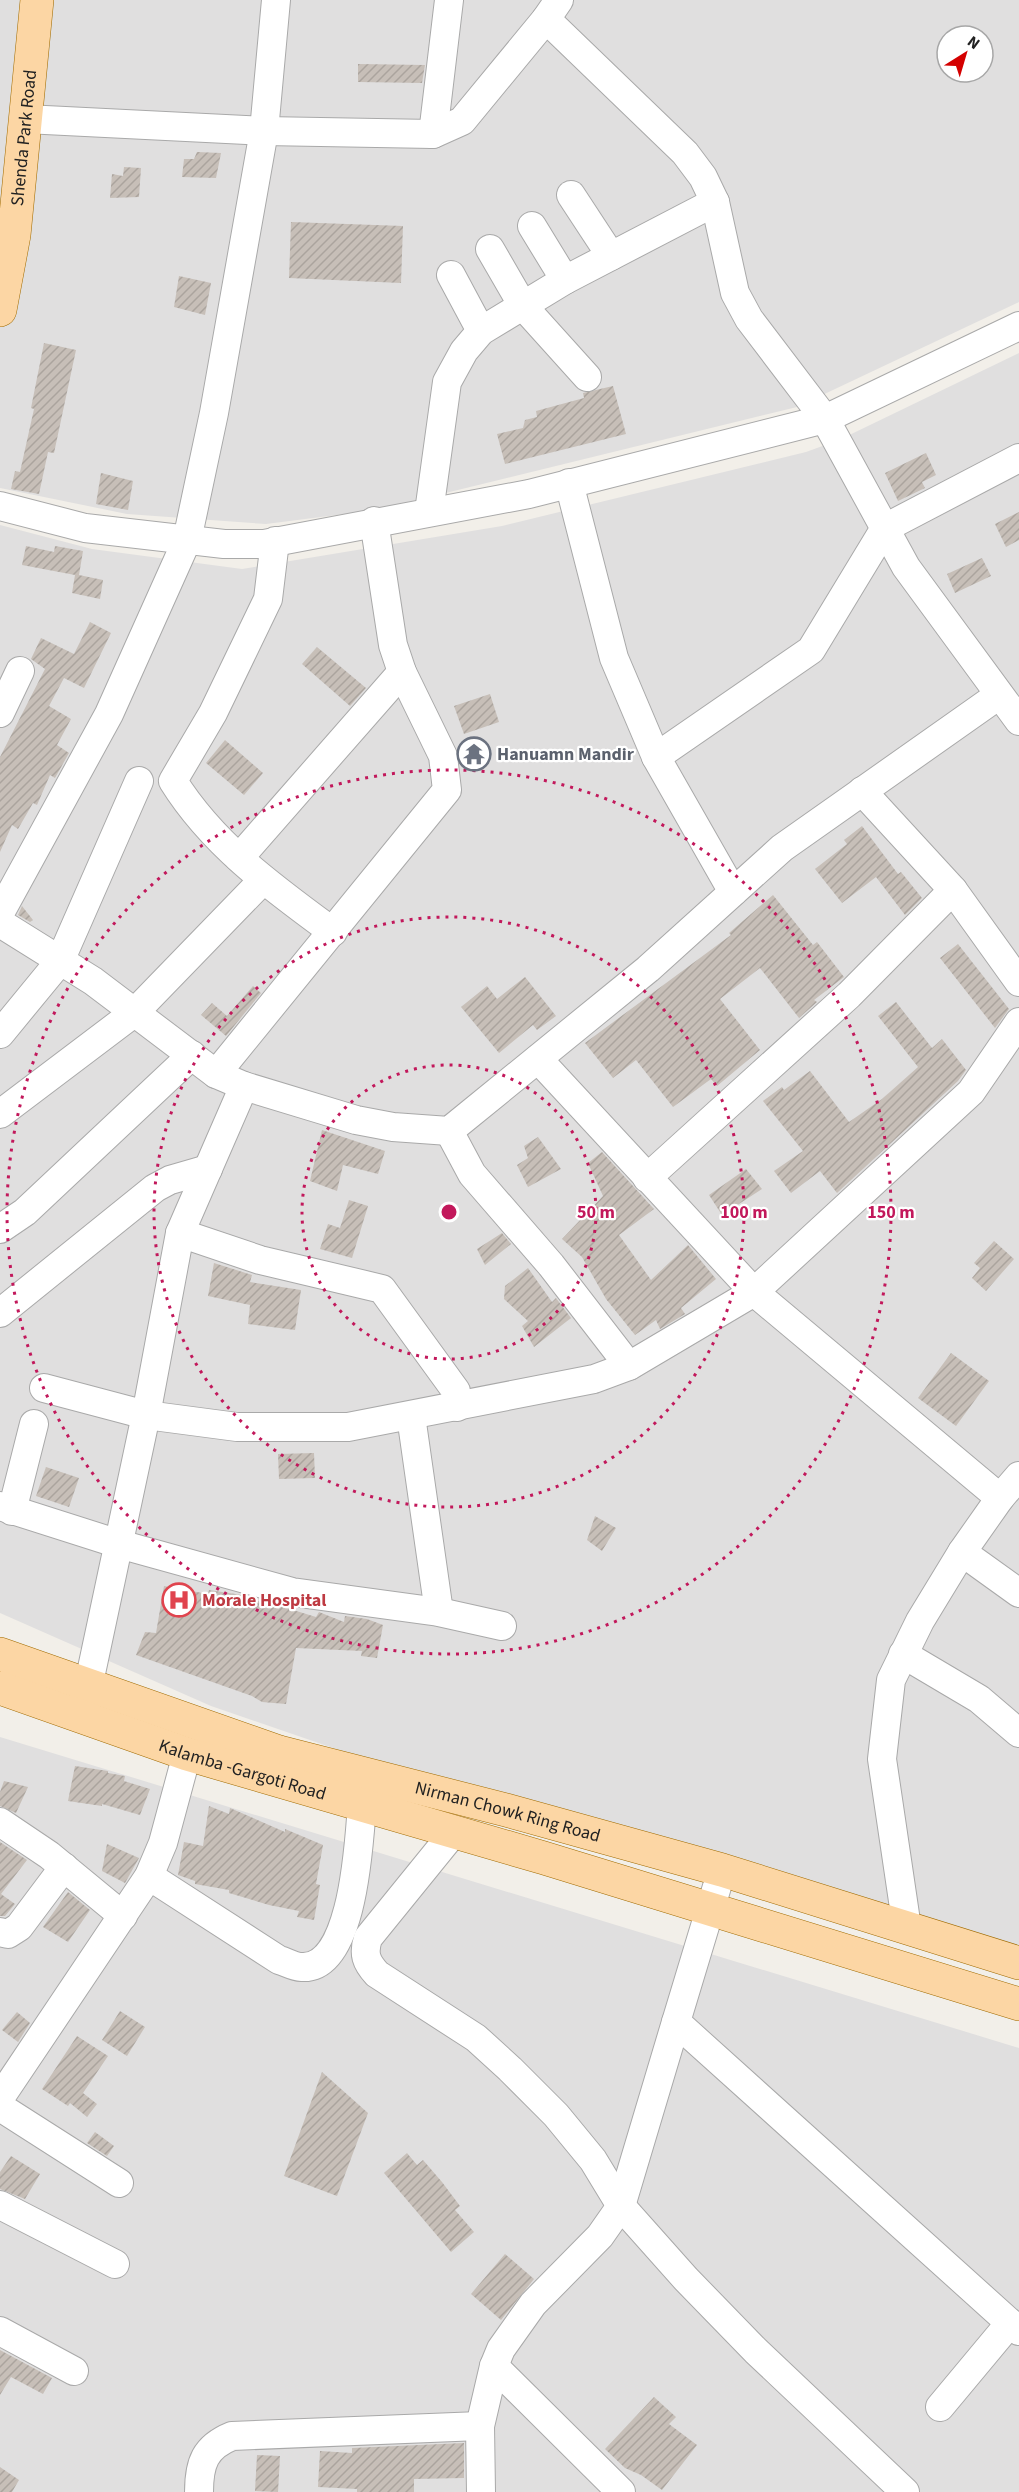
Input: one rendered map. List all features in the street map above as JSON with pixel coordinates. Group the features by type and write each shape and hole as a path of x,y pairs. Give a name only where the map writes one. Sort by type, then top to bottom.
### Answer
{"main road":[{"name":"Shenda Park Road","path":"0,310 14,236 37,0"},
{"name":"Nirman Chowk Ring Road","path":"0,1654 279,1752 506,1810 722,1870 1019,1963"},
{"name":"Kalamba -Gargoti Road","path":"0,1688 187,1754 544,1858 1019,2004"}],"street":[{"path":"0,913 109,714 187,540 214,413 264,131 276,0"},
{"path":"433,134 449,0"},
{"path":"25,119 264,131 433,134 462,121 552,10 685,153 703,177 716,202 735,293 749,319 825,419 906,567 1019,721"},
{"path":"571,195 612,256"},
{"path":"429,512 447,382 464,351 481,331 565,280 716,202"},
{"path":"532,226 565,280"},
{"path":"490,249 523,306 587,377"},
{"path":"452,274 481,331"},
{"path":"0,506 85,528 224,544 275,541 569,483 825,419 1019,326"},
{"path":"656,757 810,650 885,528 1018,462"},
{"path":"569,483 614,658 656,757 733,892"},
{"path":"216,1074 447,790 443,756 402,672 393,645 374,521"},
{"path":"275,541 268,599 213,713 173,781 189,806 239,858 263,880 333,932"},
{"path":"0,713 20,671"},
{"path":"239,858 402,672"},
{"path":"0,923 93,981 216,1074 244,1086 356,1120 393,1127 449,1131 648,969 782,848 999,695"},
{"path":"0,1034 60,961 139,781"},
{"path":"862,791 953,890 1019,982"},
{"path":"0,1114 135,1012 263,880"},
{"path":"647,1178 849,995 953,890"},
{"path":"44,1388 146,1415 237,1427 348,1427 594,1379 629,1366 754,1292 971,1092 1019,1022"},
{"path":"0,1229 25,1212 192,1055"},
{"path":"538,1059 754,1292 1000,1498"},
{"path":"82,1717 146,1415 180,1233 244,1086"},
{"path":"449,1131 472,1174 551,1265 629,1366"},
{"path":"0,1313 155,1188 170,1180 208,1169"},
{"path":"180,1233 260,1260 382,1289 456,1391 457,1407"},
{"path":"411,1416 438,1612"},
{"path":"34,1424 6,1509 119,1544 292,1592 438,1612 502,1626"},
{"path":"907,1928 882,1759 891,1680 920,1621 962,1552 1000,1498 1019,1476"},
{"path":"962,1552 1019,1593"},
{"path":"903,1654 979,1700 1019,1733"},
{"path":"0,2098 149,1876 163,1843 187,1754"},
{"path":"149,1876 279,1960 302,1968 318,1964 335,1944 346,1921 356,1870 362,1805"},
{"path":"0,1822 64,1867 123,1916"},
{"path":"454,1832 368,1938 365,1949 372,1969 476,2038 510,2069 556,2115 594,2160 621,2206 686,2279 756,2351 905,2492"},
{"path":"3,1939 19,1927 64,1867"},
{"path":"481,2492 480,2426 494,2366 501,2349 533,2304 600,2236 621,2206 722,1870"},
{"path":"676,2022 1015,2327 940,2407"},
{"path":"0,2107 119,2183"},
{"path":"0,2205 115,2264"},
{"path":"0,2331 74,2372"},
{"path":"494,2366 621,2492"},
{"path":"200,2492 203,2461 214,2443 232,2436 480,2426"}],"shaded area":[{"path":"0,0 1019,0 1019,302 797,407 376,510 266,524 127,514 0,488"},
{"path":"1019,353 1019,1968 667,1863 211,1706 0,1613 0,525 92,549 242,569 502,526 806,452 839,440"},
{"path":"0,1737 1019,2048 1019,2492 0,2492"}],"building":[{"path":"358,64 425,65 422,83 358,82"},
{"path":"197,152 221,153 216,178 182,177 184,159 194,159"},
{"path":"124,167 141,168 139,197 110,198 112,174 123,176"},
{"path":"291,222 403,226 401,283 289,278"},
{"path":"179,276 211,283 205,315 174,307"},
{"path":"44,343 76,350 54,453 48,452 39,494 11,489 15,471 20,472 34,409 31,408"},
{"path":"613,386 626,434 505,464 497,434 523,428 525,420 537,417 536,411 584,398 583,393"},
{"path":"926,453 936,475 922,482 925,488 898,501 885,473"},
{"path":"101,473 133,481 128,510 96,504"},
{"path":"1019,512 1019,540 1006,547 995,524"},
{"path":"26,546 54,552 55,546 83,551 79,575 103,580 100,599 72,593 75,575 22,565"},
{"path":"982,558 991,576 955,593 947,574"},
{"path":"90,622 111,633 84,688 64,678 49,706 71,719 57,745 69,753 55,778 50,775 37,805 33,803 18,829 12,825 0,852 0,757 45,669 31,659 41,638 74,654"},
{"path":"317,647 366,688 350,706 302,664"},
{"path":"490,694 499,722 464,734 454,706"},
{"path":"225,740 263,773 244,795 206,763"},
{"path":"862,826 898,874 901,872 922,898 905,915 876,877 842,903 815,869 847,844 844,840"},
{"path":"773,895 813,945 817,942 844,977 814,1000 817,1002 799,1018 760,968 720,999 760,1050 717,1086 711,1079 673,1107 636,1060 613,1078 585,1043 731,935 729,933"},
{"path":"22,906 33,920 30,922 18,915"},
{"path":"958,944 1009,1009 995,1028 940,958"},
{"path":"525,977 556,1016 537,1030 533,1025 499,1053 461,1007 487,986 497,999"},
{"path":"253,986 261,993 226,1036 201,1015 212,1003 227,1016"},
{"path":"896,1002 932,1048 942,1039 966,1070 958,1081 837,1193 820,1171 791,1193 774,1171 803,1151 763,1101 782,1087 784,1090 810,1071 849,1122 882,1099 918,1067 878,1016"},
{"path":"322,1130 385,1151 378,1174 343,1165 337,1191 310,1181"},
{"path":"538,1137 561,1169 528,1187 517,1165 528,1158 524,1146"},
{"path":"602,1152 654,1209 619,1235 651,1280 688,1245 716,1279 681,1308 685,1314 660,1329 656,1320 635,1335 606,1299 582,1257 562,1239 603,1196 588,1163"},
{"path":"746,1169 762,1189 722,1215 709,1195"},
{"path":"349,1200 368,1206 352,1258 320,1249 328,1224 340,1228"},
{"path":"502,1233 511,1244 485,1265 477,1249"},
{"path":"994,1241 1014,1259 986,1291 972,1278 980,1268 974,1263"},
{"path":"214,1263 252,1275 250,1282 301,1290 295,1330 248,1324 250,1305 208,1296"},
{"path":"528,1268 552,1302 556,1298 571,1318 534,1347 522,1326 528,1321 504,1299 505,1286"},
{"path":"951,1353 989,1381 956,1426 918,1398"},
{"path":"314,1453 315,1478 279,1479 278,1454"},
{"path":"46,1467 79,1478 69,1507 36,1496"},
{"path":"595,1516 616,1528 602,1551 587,1540"},
{"path":"164,1586 208,1594 209,1590 242,1595 279,1609 280,1606 316,1617 319,1612 344,1622 345,1616 367,1619 383,1625 377,1658 361,1656 362,1651 296,1648 286,1704 262,1702 252,1696 136,1655 145,1632 156,1633"},
{"path":"75,1766 125,1776 124,1781 150,1789 140,1815 102,1804 102,1806 68,1801"},
{"path":"4,1781 28,1787 16,1813 0,1806 0,1792"},
{"path":"209,1806 229,1814 230,1808 285,1832 285,1829 323,1845 316,1884 320,1885 314,1920 297,1917 299,1911 229,1893 229,1890 195,1884 195,1881 178,1875 184,1842 203,1846"},
{"path":"0,1842 27,1860 1,1894 15,1904 5,1916 0,1916"},
{"path":"107,1844 139,1858 125,1883 102,1871"},
{"path":"68,1892 90,1910 68,1942 43,1927"},
{"path":"120,2011 145,2027 127,2056 102,2040"},
{"path":"17,2012 30,2023 18,2042 2,2030"},
{"path":"77,2036 108,2056 83,2093 97,2104 87,2117 70,2103 68,2106 42,2089"},
{"path":"322,2072 368,2113 337,2196 284,2176"},
{"path":"95,2132 114,2146 107,2156 87,2143"},
{"path":"407,2153 417,2165 423,2160 442,2182 460,2206 455,2210 474,2232 451,2252 384,2173"},
{"path":"11,2156 40,2174 25,2199 0,2189 0,2172"},
{"path":"505,2254 534,2279 501,2320 471,2294"},
{"path":"0,2350 52,2378 43,2394 11,2377 0,2395"},
{"path":"654,2397 676,2417 669,2424 697,2445 662,2490 641,2475 625,2468 605,2449"},
{"path":"464,2443 464,2478 414,2479 414,2492 357,2492 357,2489 318,2487 320,2451 352,2453 352,2448"},
{"path":"257,2455 280,2456 278,2492 255,2491"},
{"path":"0,2467 19,2480 12,2492 0,2492"}],"place":[{"name":"Hanuamn Mandir","path":"474,754"},
{"name":"Morale Hospital","path":"179,1600"}]}
